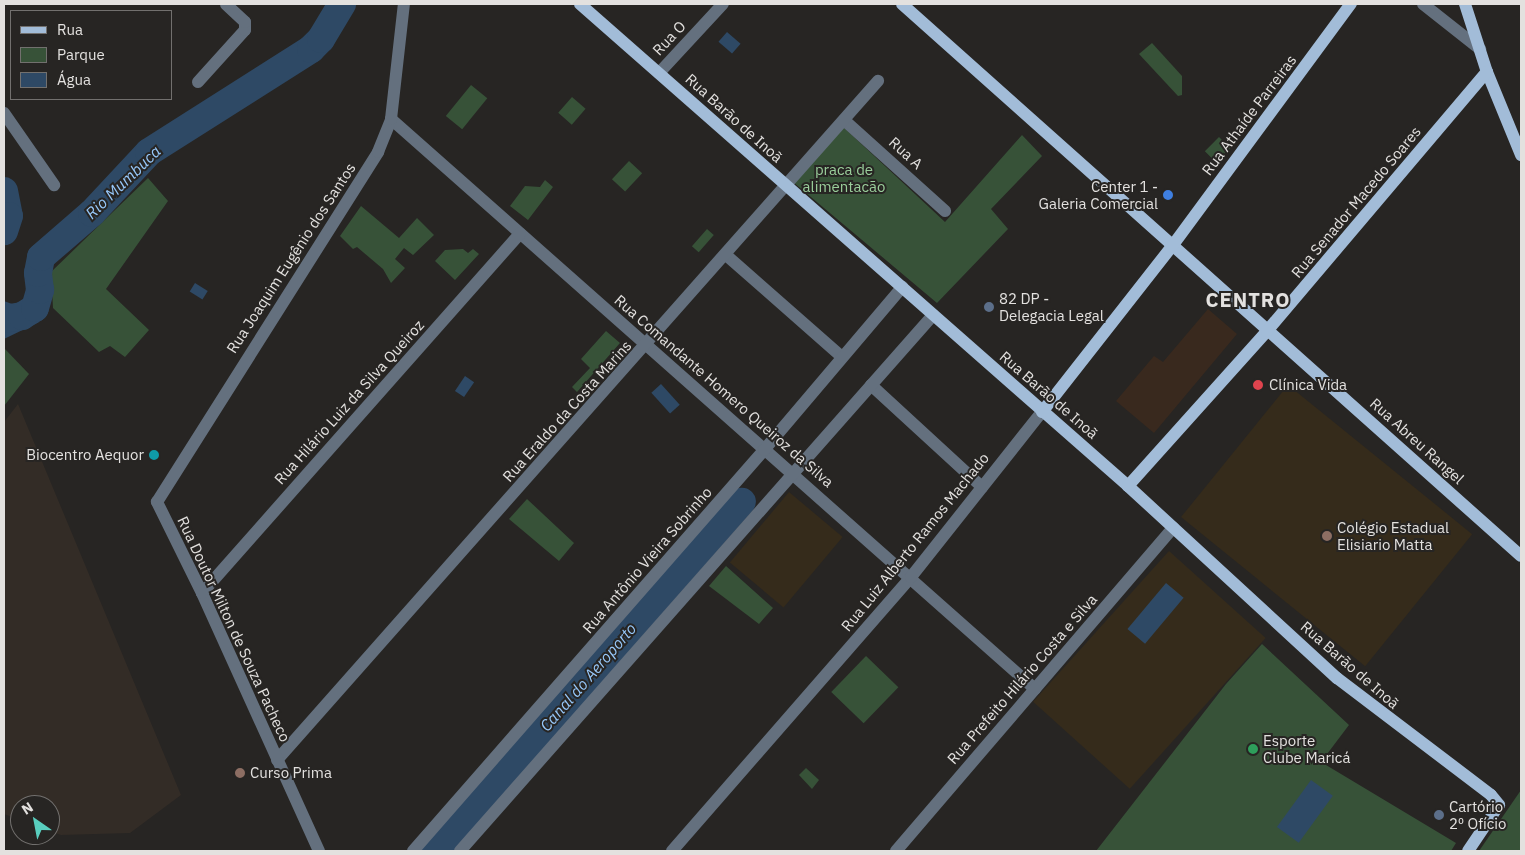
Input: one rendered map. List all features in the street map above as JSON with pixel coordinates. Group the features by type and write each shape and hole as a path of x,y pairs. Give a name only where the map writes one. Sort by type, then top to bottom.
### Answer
{"main road":[{"name":"Rua Barão de Inoã","path":"580,4 1128,486 1337,678 1484,788 1500,805 1468,851"},
{"name":"Rua Abreu Rangel","path":"902,4 1521,556"},
{"name":"Rua Athaíde Parreiras","path":"1173,245 1351,4"},
{"path":"1465,4 1487,72 1521,155"},
{"name":"Rua Senador Macedo Soares","path":"1128,486 1267,331 1487,72"},
{"name":"Rua Luiz Alberto Ramos Machado","path":"1042,412 1173,245"}],"street":[{"path":"198,82 245,30 245,22 226,4"},
{"name":"Rua O","path":"659,73 723,4"},
{"path":"1423,4 1480,49"},
{"name":"Rua Joaquim Eugênio dos Santos","path":"157,502 378,152 391,119 403,7"},
{"name":"Rua Eraldo da Costa Marins","path":"278,760 647,345 878,81"},
{"path":"4,113 54,185"},
{"name":"Rua Comandante Homero Queiroz da Silva","path":"391,119 764,450 911,577 1035,689"},
{"name":"Rua A","path":"844,120 945,211"},
{"name":"Rua Hilário Luiz da Silva Queiroz","path":"202,593 520,232"},
{"path":"726,255 842,357"},
{"name":"Rua Antônio Vieira Sobrinho","path":"413,851 764,450 902,287"},
{"path":"460,851 791,473 933,315"},
{"path":"871,385 982,487"},
{"name":"Rua Luiz Alberto Ramos Machado","path":"672,851 911,577 1042,412"},
{"name":"Rua Doutor Milton de Souza Pacheco","path":"157,502 202,593 319,851"},
{"name":"Rua Prefeito Hilário Costa e Silva","path":"896,851 1173,528"}],"shaded area":[{"path":"1208,309 1237,334 1154,433 1116,401 1154,356 1163,362"},
{"path":"1288,385 1472,534 1365,666 1181,517"},
{"path":"18,404 181,795 130,833 60,835 60,795 10,795 10,816 4,814 4,422"},
{"path":"789,492 843,537 783,607 730,562"},
{"path":"1169,551 1266,638 1130,789 1033,702"}],"green space":[{"path":"1152,43 1182,76 1182,95 1178,96 1139,54"},
{"path":"471,85 487,98 462,129 446,116"},
{"path":"572,97 586,109 572,125 558,113"},
{"name":"praca de alimentacão","path":"841,125 945,222 1022,135 1042,156 991,209 1008,229 937,303 793,182"},
{"path":"1219,137 1230,148 1216,162 1205,151"},
{"path":"629,161 642,173 625,192 612,179"},
{"path":"148,178 168,201 106,289 149,330 125,357 110,346 99,352 53,308 51,272"},
{"path":"545,180 553,187 528,220 510,206 525,186 540,187"},
{"path":"361,206 399,238 417,218 434,235 413,255 404,248 395,259 405,268 391,283 383,269 357,247 353,249 340,236"},
{"path":"707,229 714,235 699,252 692,246"},
{"path":"463,249 468,253 473,249 479,254 455,280 435,261 445,250"},
{"path":"606,331 620,343 577,392 572,387 590,368 581,359"},
{"path":"4,348 29,374 4,406"},
{"path":"527,499 574,543 559,561 509,519"},
{"path":"726,566 773,608 759,624 709,586"},
{"name":"Esporte Clube Maricá","path":"1262,644 1349,725 1321,762 1456,843 1451,851 1096,851 1226,684"},
{"path":"866,656 898,687 864,723 831,692"},
{"path":"806,768 819,780 812,789 799,775"},
{"path":"1521,790 1521,851 1479,851"}],"water":[{"path":"727,32 741,44 732,54 718,42"},
{"path":"195,283 208,291 202,299 190,291"},
{"path":"4,301 20,307 39,322 4,339"},
{"path":"465,376 474,382 464,397 455,391"},
{"path":"661,384 680,405 670,414 651,393"},
{"path":"1166,583 1184,598 1145,644 1127,629"},
{"path":"1311,780 1333,796 1299,843 1277,827"}],"waterway":[{"name":"Rio Mumbuca","path":"4,319 22,316 35,308 40,290 38,273 41,257 92,213 149,152 311,49 321,39 342,4"},
{"path":"4,191 9,216 4,231"},
{"name":"Canal do Aeroporto","path":"435,851 742,502"}],"place":[{"name":"Center 1 - Galeria Comercial","path":"1168,195"},
{"name":"82 DP - Delegacia Legal","path":"989,307"},
{"name":"Clínica Vida","path":"1258,385"},
{"name":"Biocentro Aequor","path":"154,455"},
{"name":"Colégio Estadual Elisiario Matta","path":"1327,536"},
{"name":"Esporte Clube Maricá","path":"1253,749"},
{"name":"Curso Prima","path":"240,773"},
{"name":"Cartório 2º Ofício","path":"1439,815"}],"district":[{"name":"CENTRO","path":"1248,299"}]}
